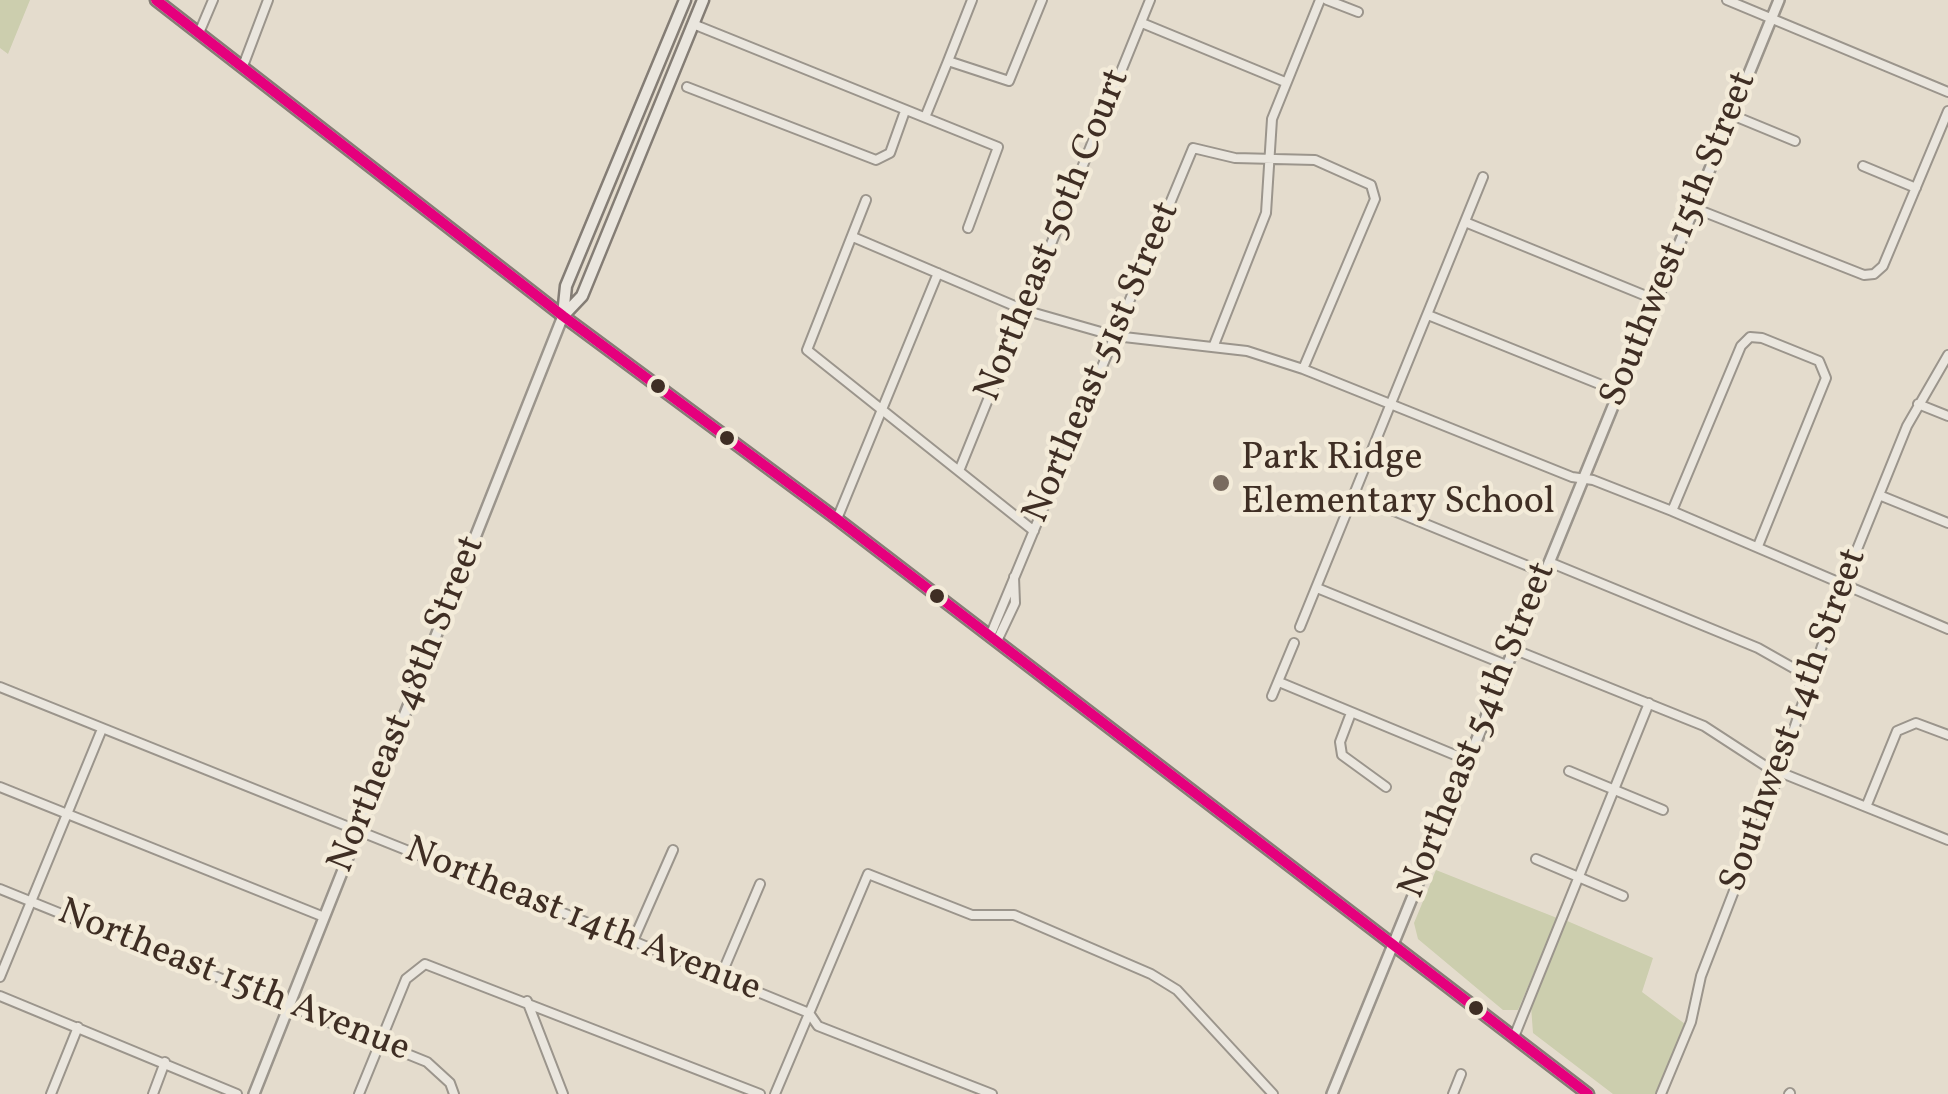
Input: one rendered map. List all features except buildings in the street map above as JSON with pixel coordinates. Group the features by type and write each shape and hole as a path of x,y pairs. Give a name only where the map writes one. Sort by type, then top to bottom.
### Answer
{"main road":[{"path":"156,0 563,316 838,518 1588,1094"},
{"name":"Northeast 48th Street","path":"563,316 566,286 685,0"},
{"path":"685,44 700,0"},
{"name":"Northeast 48th Street","path":"563,316 582,296 700,0"}],"street":[{"path":"199,32 213,0"},
{"path":"243,66 268,0"},
{"path":"926,115 972,0"},
{"path":"948,60 1009,82 1042,0"},
{"name":"Northeast 50th Court","path":"959,471 1150,0"},
{"path":"1214,345 1266,213 1272,119 1285,82 1324,0 1358,12"},
{"path":"1726,0 1948,92"},
{"name":"Southwest 15th Street","path":"1583,480 1778,0"},
{"path":"693,24 998,146 968,228"},
{"path":"1142,24 1285,82"},
{"path":"686,87 876,160 890,153 905,111"},
{"path":"1694,208 1864,275 1874,274 1883,266 1948,111"},
{"path":"1732,115 1795,141"},
{"name":"Northeast 51st Street","path":"994,638 1015,603 1014,578 1193,148 1235,158 1270,158"},
{"path":"1270,158 1315,160 1362,179 1370,185 1375,200 1303,369"},
{"path":"1863,166 1916,188"},
{"path":"1300,627 1483,177"},
{"path":"866,200 807,350 1034,531"},
{"path":"1465,222 1656,300"},
{"path":"853,237 1024,310 1115,336 1214,345 1303,369 1583,480 1672,510 1948,628"},
{"path":"838,518 938,273"},
{"path":"1428,315 1619,392"},
{"name":"Northeast 48th Street","path":"254,1094 563,316"},
{"path":"1672,510 1741,346 1750,336 1819,362 1825,368 1826,378 1758,546"},
{"name":"Southwest 14th Street","path":"1661,1094 1691,1022 1701,976 1780,772 1842,584 1918,404 1948,355"},
{"path":"1918,404 1948,416"},
{"name":"Northeast 54th Street","path":"1332,1094 1583,480"},
{"path":"1878,495 1948,523"},
{"path":"1355,496 1544,573"},
{"path":"1549,562 1758,648 1811,678"},
{"path":"1318,588 1506,665"},
{"path":"1272,696 1294,643"},
{"path":"1513,649 1704,726 1780,772 1948,840"},
{"path":"1279,682 1468,760"},
{"name":"Northeast 14th Avenue","path":"0,687 633,941 809,1014 818,1026 992,1094"},
{"path":"1514,1037 1649,703"},
{"path":"1351,712 1340,742 1342,755 1386,787"},
{"path":"1866,807 1897,731 1916,723 1948,735"},
{"path":"0,977 102,728"},
{"path":"1569,771 1663,810"},
{"path":"0,787 324,917"},
{"path":"633,941 673,850"},
{"path":"1536,859 1623,896"},
{"path":"775,1094 868,874 972,915 1014,915 1152,974 1188,1002 1273,1094"},
{"path":"720,978 760,884"},
{"name":"Northeast 15th Avenue","path":"0,889 427,1062 450,1083 454,1094"},
{"path":"359,1094 406,979 425,964 760,1094"},
{"path":"0,996 237,1094"},
{"path":"527,1002 563,1094"},
{"path":"51,1094 78,1028"},
{"path":"153,1094 165,1062"},
{"path":"1453,1094 1462,1074"}],"green space":[{"path":"0,0 30,0 8,54 0,48"},
{"path":"1436,870 1557,918 1518,1010 1503,1010 1418,939 1414,923"},
{"path":"1565,920 1653,958 1642,992 1685,1024 1655,1094 1613,1094 1533,1033 1531,1006"}],"transit line":[{"path":"156,0 563,316 837,519 1588,1094"}],"place":[{"name":"Park Ridge Elementary School","path":"1221,483"}]}
